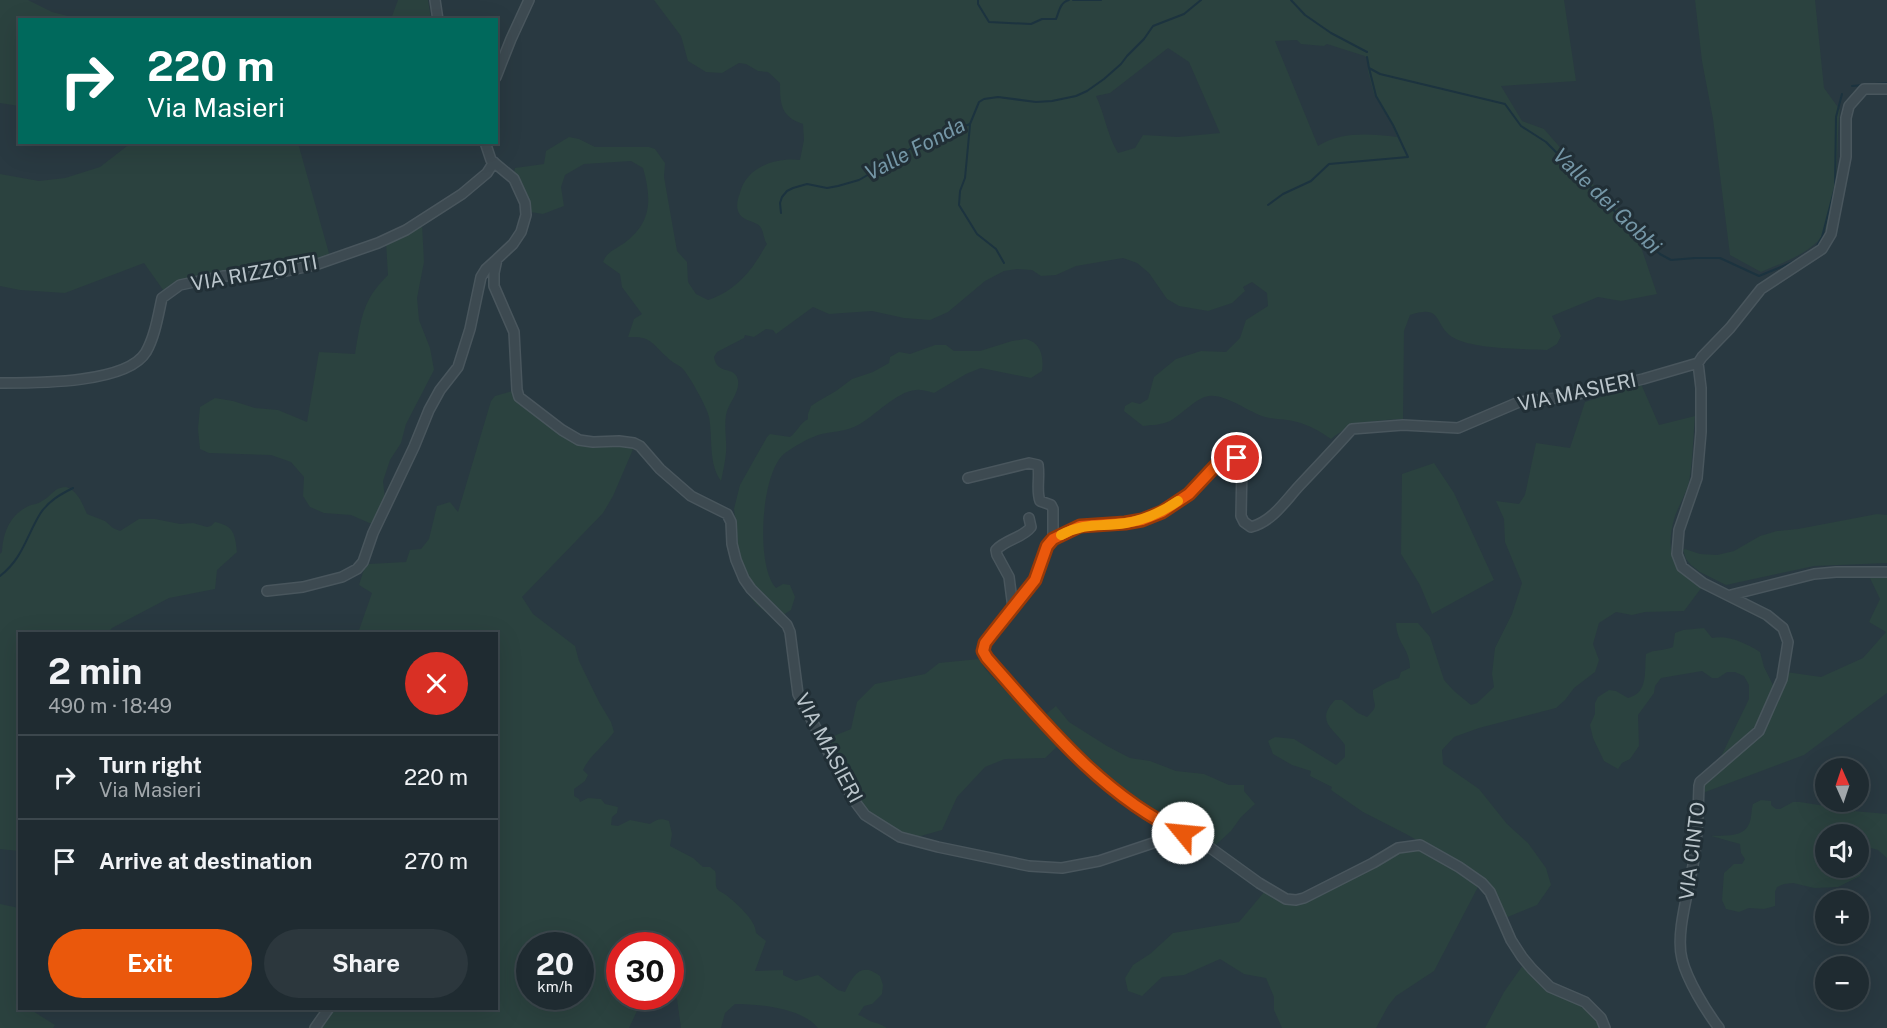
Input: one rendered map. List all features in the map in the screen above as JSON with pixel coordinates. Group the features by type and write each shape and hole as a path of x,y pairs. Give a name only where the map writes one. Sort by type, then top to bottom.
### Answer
{"street":[{"path":"435,0 438,18"},
{"path":"498,72 529,0"},
{"path":"1698,363 1761,289 1822,249 1832,234 1846,157 1846,118 1849,106 1864,89 1887,89"},
{"path":"267,591 291,590 342,577 357,569 363,562 373,533 429,410 440,390 458,367 470,329 481,277 486,269 513,244 521,232 526,215 525,204 514,179 494,162 486,144"},
{"name":"VIA RIZZOTTI","path":"0,383 90,379 123,370 145,354 153,334 162,298 180,285 223,276 272,274 315,265 378,243 406,230 462,194 487,173 494,162"},
{"name":"VIA MASIERI","path":"497,259 494,285 514,332 519,397 579,440 619,441 640,446 660,470 691,496 727,514 731,522 732,544 738,567 751,589 787,626 792,641 798,694 847,789 866,815 900,837 1029,866 1062,868 1099,861 1183,833"},
{"name":"VIA MASIERI","path":"1053,539 1080,526 1125,523 1142,520 1162,512 1189,494 1219,462 1230,456 1237,458 1242,464 1241,516 1244,522 1251,527 1260,525 1278,511 1352,429 1403,425 1458,428 1519,402 1566,397 1698,363"},
{"name":"VIA CINTO","path":"1698,363 1701,388 1701,432 1697,478 1679,530 1677,554 1682,567 1703,583 1767,615 1783,628 1788,642 1782,679 1759,731 1700,782 1699,786 1695,858 1681,932 1680,951 1688,974 1709,1015 1719,1028"},
{"path":"968,478 1029,463 1038,465 1040,477 1037,495 1040,501 1051,505 1053,509 1053,539 1047,546 1035,580 985,643 983,651 1033,711 1095,774 1162,824 1205,844 1286,899 1304,898 1398,848 1420,845 1482,883 1490,892 1511,940 1532,969 1550,987 1585,1002 1601,1018 1605,1028"},
{"path":"1012,608 1009,577 996,550 1028,531 1031,527 1029,518"},
{"path":"1731,595 1814,574 1887,572"},
{"path":"315,1028 328,1010"}],"green space":[{"path":"0,0 28,0 52,12 76,18 18,18 18,106 0,103"},
{"path":"398,0 428,0 431,18 391,18"},
{"path":"654,0 1564,0 1576,81 1501,86 1522,121 1544,129 1585,176 1654,245 1641,247 1657,294 1621,301 1598,297 1552,316 1561,336 1557,344 1547,350 1499,348 1463,342 1447,333 1433,314 1421,312 1410,315 1404,331 1403,419 1356,425 1331,439 1306,425 1265,417 1230,400 1216,396 1199,399 1170,421 1160,424 1143,426 1124,411 1125,406 1132,402 1140,404 1148,399 1154,377 1176,359 1201,351 1226,352 1240,338 1246,320 1268,306 1267,293 1252,282 1243,287 1245,291 1232,303 1208,311 1179,306 1167,299 1149,273 1137,263 1123,258 1076,266 1056,275 1041,276 1032,270 1004,271 985,281 948,312 930,320 904,318 872,311 829,314 813,307 776,334 773,330 766,329 754,337 745,335 744,338 717,352 714,357 722,369 736,375 738,380 737,389 726,415 726,453 721,481 714,466 709,417 697,391 682,368 650,341 628,337 634,319 642,314 622,287 620,274 603,262 609,253 633,236 644,219 648,190 643,168 631,161 584,164 565,175 561,187 564,206 543,214 530,212 514,173 515,168 544,164 546,151 569,137 595,147 655,149 665,163 664,177 677,251 687,262 688,282 696,294 708,300 723,294 736,284 753,267 767,244 760,226 739,214 737,206 743,184 755,170 772,162 800,160 804,140 803,124 790,118 783,109 780,83 768,72 758,71 739,63 722,73 706,72 688,61 681,36","holes":["1297,40 1301,44 1324,46 1327,44 1365,56 1368,60 1368,71 1374,94 1397,137 1346,136 1318,146 1275,41","1168,48 1189,62 1220,133 1178,137 1143,135 1135,148 1118,153 1096,96 1110,93"]},
{"path":"1695,0 1815,0 1824,88 1840,110 1836,178 1831,214 1826,230 1812,246 1791,259 1761,272 1730,255"},
{"path":"130,144 298,144 332,264 305,272 268,277 220,277 166,294 144,263 65,293 20,290 0,286 0,174 39,181 65,178 100,167"},
{"path":"422,224 424,262 417,298 419,320 430,348 434,370 406,424 401,443 390,460 383,481 385,498 374,525 351,515 324,513 310,507 303,496 304,477 291,462 271,455 209,453 200,449 198,429 200,407 215,398 255,408 278,410 307,422 319,352 355,354 364,311 379,284 388,275 386,242"},
{"path":"1025,339 1035,343 1042,356 1042,371 1031,378 981,368 934,393 923,390 909,391 858,425 818,435 785,453 777,463 766,498 763,540 769,577 776,588 783,584 790,585 795,597 791,610 775,620 756,604 743,588 734,509 740,485 770,434 790,437 808,419 811,406 852,379 873,372 889,363 890,357 899,352 910,354 935,345 946,345 954,351 980,351"},
{"path":"1641,384 1659,425 1695,416 1689,482 1675,516 1671,549 1673,558 1683,574 1702,587 1684,611 1645,612 1632,615 1616,612 1599,623 1593,644 1599,660 1595,672 1574,688 1556,708 1479,728 1454,737 1442,750 1443,764 1479,789 1507,824 1528,843 1546,868 1551,885 1537,905 1505,918 1493,891 1459,864 1363,812 1331,790 1332,787 1310,776 1311,771 1292,765 1273,754 1268,741 1275,737 1294,739 1336,765 1345,757 1345,745 1331,729 1326,714 1335,700 1342,700 1367,717 1375,707 1373,690 1399,678 1401,672 1410,668 1396,623 1418,623 1430,637 1444,680 1471,705 1477,703 1494,687 1492,674 1495,648 1512,614 1522,583 1505,542 1504,519 1496,501 1519,504 1525,495 1536,443 1570,448 1585,402"},
{"path":"520,389 524,397 575,435 637,440 613,496 603,513 522,597 533,614 575,646 579,661 614,732 586,765 583,770 588,775 585,781 574,789 574,796 580,802 588,798 601,799 605,804 618,807 617,813 612,817 611,825 618,826 630,820 650,824 659,820 669,821 672,834 670,846 693,858 703,867 710,867 715,871 718,890 745,912 753,923 756,933 766,941 755,971 783,970 783,975 796,981 818,975 838,990 845,992 858,972 868,970 880,976 883,985 882,994 872,1004 864,1006 858,1015 887,1028 818,1028 802,1016 780,1008 735,1004 725,1013 721,1028 681,1028 679,1010 684,1010 684,932 606,932 606,1010 637,1010 629,1028 308,1028 321,1010 498,1010 498,632 358,632 372,593 359,585 364,569 369,564 406,562 410,550 421,549 429,539 437,506 450,502 458,512 491,401 495,396"},
{"path":"1434,463 1454,493 1494,580 1432,614 1420,585 1401,554 1402,474"},
{"path":"59,488 70,489 77,494 87,514 105,521 120,531 139,519 155,519 180,524 193,523 207,527 215,522 230,529 237,552 217,570 215,589 169,598 108,632 18,632 18,851 0,849 0,554 5,533 15,516"},
{"path":"1877,514 1887,515 1887,563 1814,566 1726,585 1691,565 1683,550 1717,555 1734,551 1760,536 1777,531"},
{"path":"1869,576 1887,576 1887,693 1804,755 1700,794 1702,781 1714,771 1749,699 1749,685 1744,676 1735,672 1727,672 1718,678 1712,678 1702,671 1661,678 1655,686 1654,693 1638,715 1639,746 1630,759 1622,763 1618,769 1604,761 1593,738 1590,725 1598,697 1609,690 1628,698 1635,695 1644,680 1646,654 1673,647 1675,633 1704,628 1712,638 1737,640 1760,652 1764,667 1778,695 1786,672 1821,677 1863,658 1886,632 1869,622 1880,599"},
{"path":"979,659 986,670 1036,722 1056,706 1069,722 1130,758 1150,761 1176,771 1204,774 1229,785 1244,785 1244,791 1255,804 1209,851 1171,832 1060,744 1045,758 1005,759 985,767 957,797 942,830 910,839 867,822 862,808 824,740 851,729 857,702 875,684 925,674 939,663"},
{"path":"1761,800 1771,801 1771,805 1776,809 1793,802 1800,802 1815,804 1815,812 1887,814 1887,858 1878,850 1871,848 1869,850 1869,824 1815,824 1815,878 1856,878 1838,887 1814,888 1793,883 1784,884 1777,887 1775,906 1764,909 1749,908 1739,912 1726,909 1722,900 1724,873 1734,864 1742,864 1745,859 1741,853 1740,844 1711,836 1738,834 1750,822 1753,804"},
{"path":"1410,842 1452,864 1479,885 1434,971 1396,996 1376,1028 1282,1028 1274,1010 1274,997 1266,978 1244,974 1220,959 1184,975 1162,977 1142,996 1128,991 1125,978 1133,965 1150,954 1173,933 1239,922 1265,891 1286,902"},
{"path":"0,904 18,908 18,1010 31,1010 55,1025 53,1028 0,1028"},
{"path":"1523,965 1578,1002 1601,1028 1485,1028 1504,992"}],"waterway":[{"path":"978,0 989,22 1031,24 1042,19 1056,19 1062,5 1069,0"},
{"path":"1073,0 1101,0"},
{"name":"Valle Fonda","path":"781,213 780,203 787,191 807,184 827,188 838,186 859,180 878,169 888,168 902,154 916,145 970,124 979,102 984,99 998,97 1036,102 1052,101 1087,91 1121,64 1153,26 1184,14 1201,0"},
{"name":"Valle dei Gobbi","path":"1291,0 1305,15 1331,33 1367,52"},
{"name":"Valle dei Gobbi","path":"1367,57 1369,68 1380,74 1505,104 1521,126 1546,142 1636,233 1660,254 1671,260 1720,258 1759,276 1798,260"},
{"path":"1268,205 1283,194 1311,181 1329,164 1408,157 1376,96 1369,68"},
{"name":"Valle dei Gobbi","path":"1852,86 1887,83"},
{"name":"Valle dei Gobbi","path":"1815,249 1822,237 1835,187 1836,117 1842,94"},
{"path":"970,125 965,178 960,191 959,205 977,234 996,249 1004,263"},
{"path":"0,576 19,555 43,509 55,498 73,488"}],"slow traffic":[{"path":"1061,535 1080,526 1142,520 1162,512 1178,501"}],"route":[{"path":"1183,833 1162,824 1095,774 1033,711 983,651 985,643 1035,580 1047,546 1053,539 1080,526 1125,523 1142,520 1162,512 1189,494 1219,462 1230,456 1237,458"}]}
